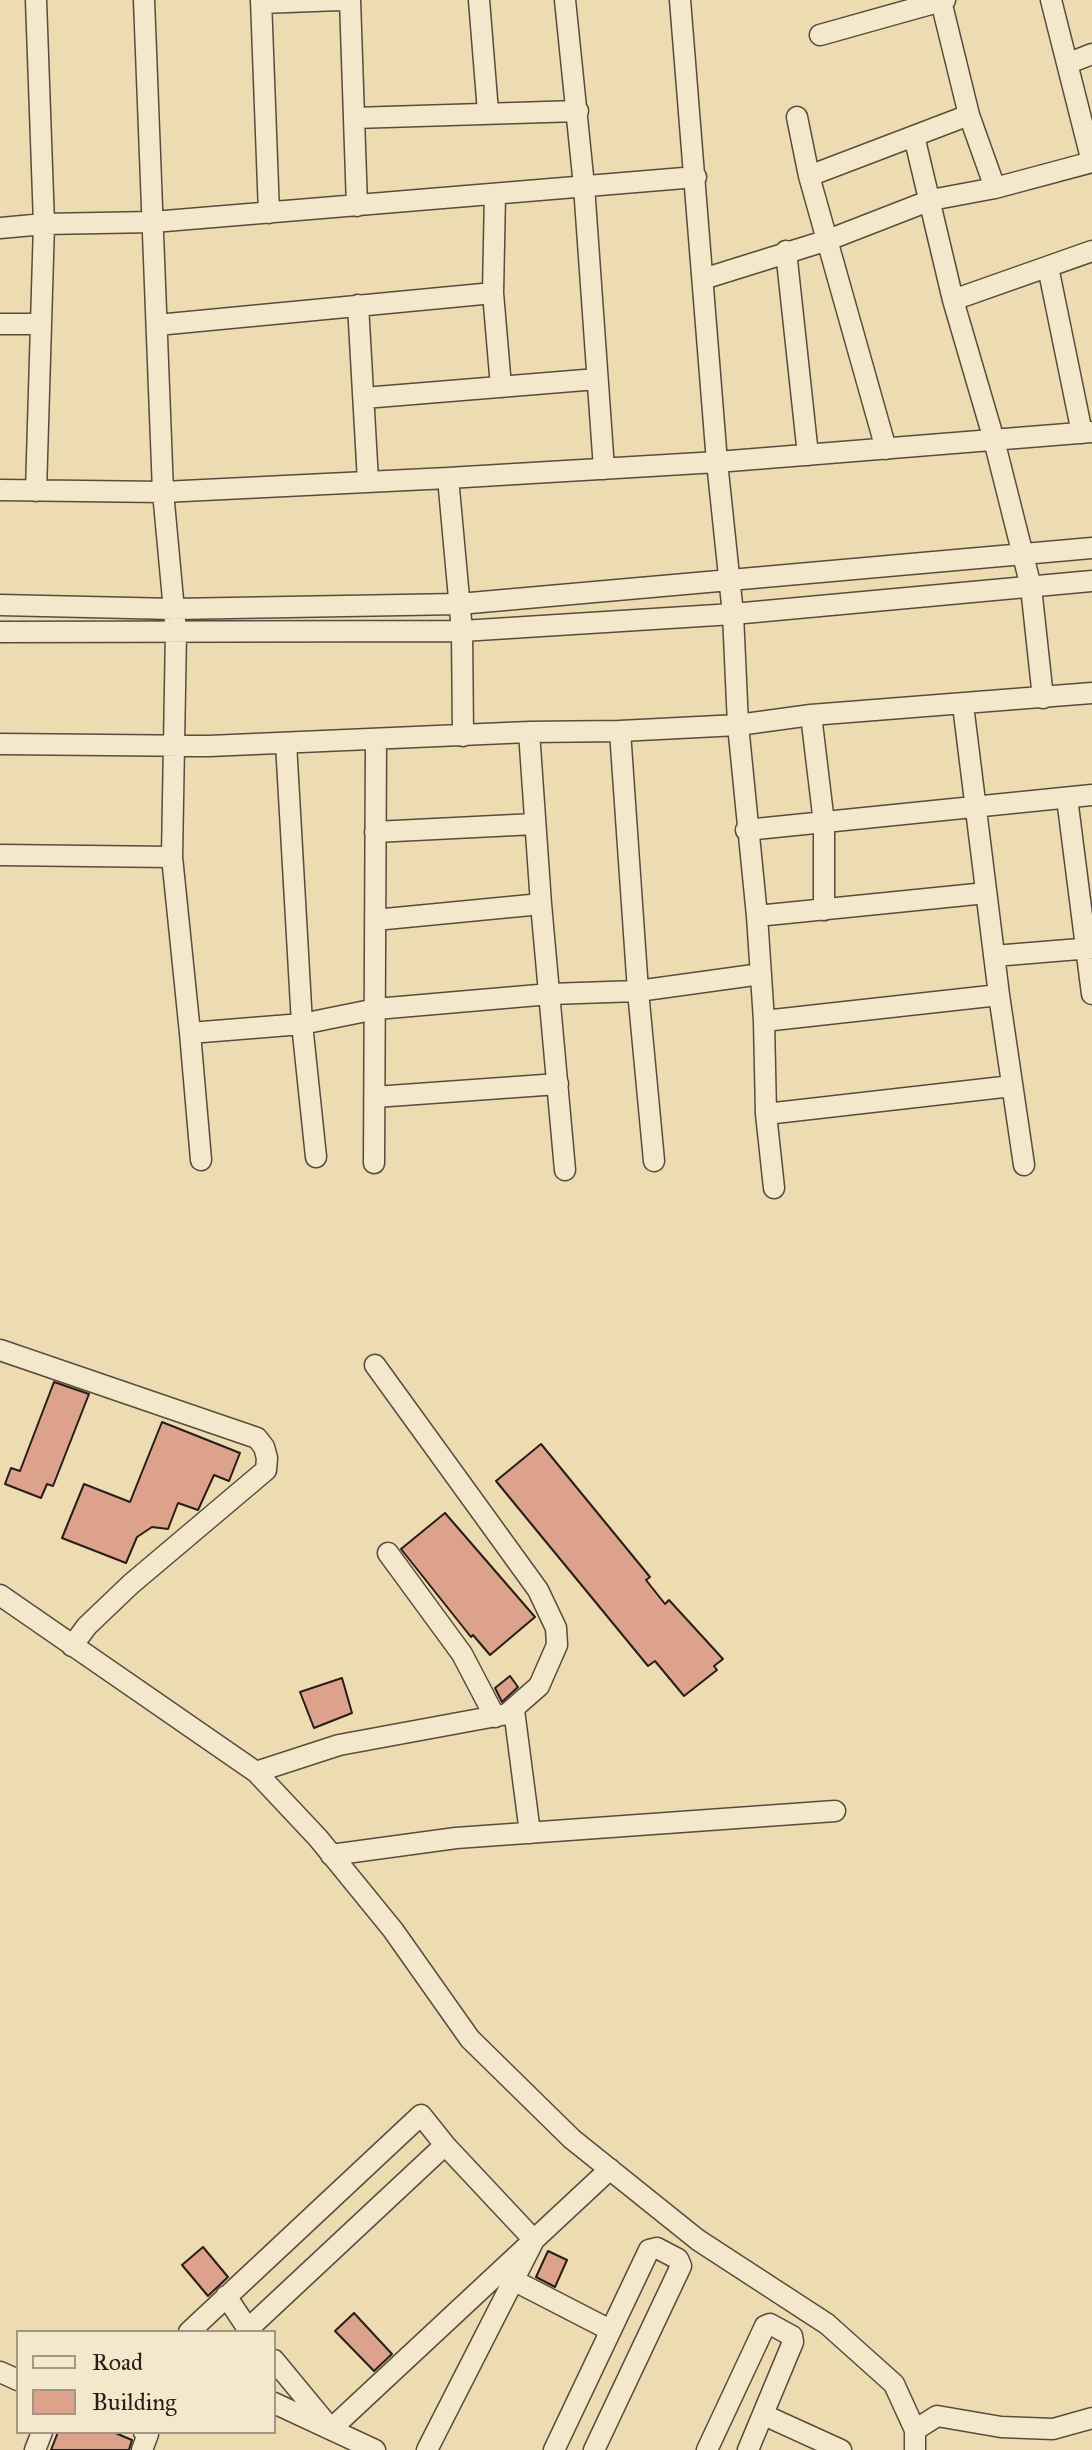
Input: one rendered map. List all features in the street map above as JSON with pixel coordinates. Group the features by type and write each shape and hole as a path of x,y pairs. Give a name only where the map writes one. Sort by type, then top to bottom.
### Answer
{"street":[{"path":"36,0 44,224 36,491"},
{"path":"144,0 163,492 176,632 172,857 201,1160"},
{"path":"269,213 261,2 340,0"},
{"path":"350,0 357,206"},
{"path":"479,0 488,112"},
{"path":"565,0 578,111 604,469"},
{"path":"680,0 717,462 733,614 746,830 757,916 766,1114 774,1188"},
{"path":"820,35 943,0 969,115 995,188"},
{"path":"703,279 828,240 931,200 995,188 1092,162 1051,0"},
{"path":"1069,63 1092,54"},
{"path":"354,118 578,111"},
{"path":"809,176 969,115"},
{"path":"797,117 809,176 886,449"},
{"path":"914,136 953,300 994,440 1031,587 1043,698"},
{"path":"0,228 153,222 696,177"},
{"path":"495,194 493,293 501,387"},
{"path":"786,251 808,455"},
{"path":"953,300 1092,251"},
{"path":"0,490 163,492 448,478 717,462 1087,432 1048,267"},
{"path":"157,325 493,293"},
{"path":"358,305 368,481"},
{"path":"0,324 41,324"},
{"path":"364,398 597,379"},
{"path":"448,478 462,631 463,736"},
{"path":"0,605 174,609 459,604 1092,548"},
{"path":"0,632 462,631 733,614 1092,581"},
{"path":"0,744 173,746 620,731 738,725 811,715 1092,693"},
{"path":"963,705 999,995 1024,1165"},
{"path":"811,715 824,823 824,910"},
{"path":"620,731 638,991 654,1161"},
{"path":"529,732 565,1170"},
{"path":"374,1163 376,740"},
{"path":"286,743 302,1024 316,1157"},
{"path":"746,830 1092,795"},
{"path":"1067,798 1089,948 1092,994"},
{"path":"375,832 535,824"},
{"path":"0,855 172,857"},
{"path":"757,916 986,893"},
{"path":"375,920 541,904"},
{"path":"994,956 1089,948"},
{"path":"190,1033 302,1024 376,1009 550,994 638,991 761,974"},
{"path":"764,1021 999,995"},
{"path":"375,1097 558,1084"},
{"path":"766,1114 1012,1086"},
{"path":"0,1350 257,1438 267,1458 266,1470 141,1575 87,1626 72,1646"},
{"path":"256,1772 339,1745 505,1713 539,1686 557,1645 556,1628 538,1590 375,1365"},
{"path":"388,1553 505,1713 530,1833"},
{"path":"0,1595 256,1772 393,1930 470,2039 572,2139 698,2240 827,2324 894,2384 915,2440 937,2416 1001,2427 1053,2429 1092,2418"},
{"path":"331,1855 456,1838 835,1811"},
{"path":"191,2330 421,2115 534,2240"},
{"path":"226,2296 249,2330 445,2145"},
{"path":"331,2429 610,2169"},
{"path":"427,2450 534,2240"},
{"path":"554,2450 649,2250 657,2248 678,2259 681,2266 594,2450"},
{"path":"513,2280 610,2330"},
{"path":"707,2450 765,2326 770,2324 793,2339 748,2450"},
{"path":"276,2362 331,2429"},
{"path":"276,2404 375,2450"},
{"path":"764,2415 841,2450"}],"building":[{"path":"54,1382 89,1394 53,1486 47,1484 41,1498 5,1484 11,1468 20,1471"},
{"path":"162,1422 240,1453 229,1481 214,1475 198,1510 178,1503 168,1529 152,1527 137,1537 126,1563 62,1538 84,1484 130,1502"},
{"path":"541,1444 650,1577 646,1580 665,1604 669,1600 723,1659 714,1666 717,1670 684,1696 655,1661 648,1666 496,1481"},
{"path":"445,1513 535,1617 490,1655 473,1635 471,1637 401,1549"},
{"path":"510,1676 518,1687 502,1702 495,1688"},
{"path":"342,1678 352,1713 314,1728 300,1692"},
{"path":"203,2247 228,2277 208,2296 182,2265"},
{"path":"548,2251 567,2260 555,2287 536,2277"},
{"path":"354,2313 392,2354 374,2371 335,2331"},
{"path":"57,2434 118,2434 132,2440 129,2450 51,2450"}]}
